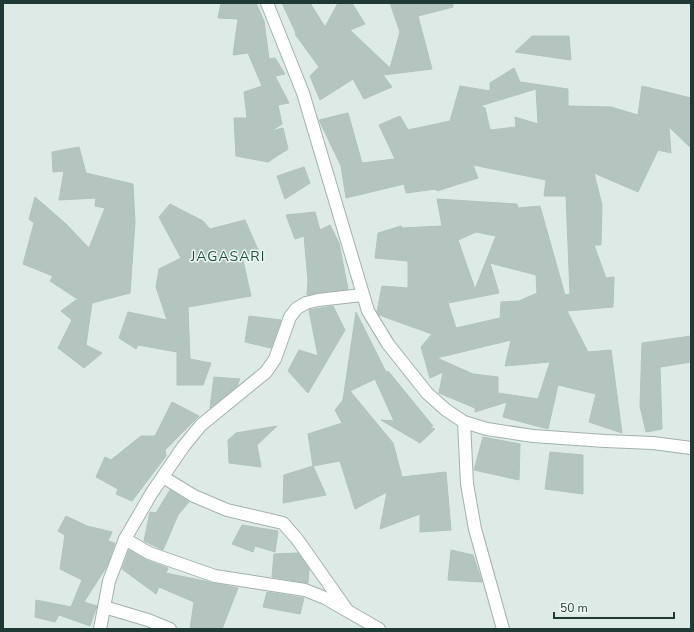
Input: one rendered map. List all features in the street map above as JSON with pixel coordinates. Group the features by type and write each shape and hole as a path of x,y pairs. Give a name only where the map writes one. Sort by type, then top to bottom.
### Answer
{"street":[{"path":"267,3 303,93 368,312 410,372 427,393 446,410 464,422 487,429 533,436 653,443 691,448"},
{"path":"100,629 108,581 125,540 163,477 201,425 266,372 275,359 290,317 297,308 306,303 318,300 362,295"},
{"path":"464,422 468,492 475,529 503,629"},
{"path":"163,477 194,496 227,510 283,523 297,539 349,613"},
{"path":"125,540 149,552 215,576 305,590 325,598 379,629"},
{"path":"104,607 148,620 170,629"}],"building":[{"path":"221,3 256,3 264,21 269,59 275,58 285,74 275,76 289,103 278,105 282,124 271,131 283,128 288,149 268,162 236,156 234,118 247,118 244,92 262,86 248,53 233,55 238,19 218,18"},
{"path":"282,3 310,3 325,27 338,3 352,3 365,24 350,30 390,68 400,32 390,3 453,3 453,7 418,16 432,69 383,75 392,87 364,99 353,79 320,100 310,76 319,67 295,34 296,33"},
{"path":"532,36 569,36 571,60 515,52"},
{"path":"514,68 520,82 568,89 568,106 611,107 638,115 642,86 691,98 691,148 669,127 671,153 658,150 638,192 594,173 602,205 601,245 594,245 606,278 614,277 613,307 567,311 588,352 611,350 622,433 589,422 596,394 558,385 548,429 503,417 507,402 475,412 475,408 439,393 443,372 430,378 421,347 432,334 379,315 377,312 382,286 408,288 408,261 375,258 378,233 401,226 402,228 442,226 437,199 517,204 518,208 540,206 565,295 570,294 566,196 544,196 546,180 473,165 478,178 437,191 436,189 406,193 404,184 346,198 341,166 319,120 348,113 362,163 395,159 379,125 400,116 408,130 450,121 460,86 490,91 490,83","holes":["536,89 538,124 515,117 516,127 490,130 485,108 480,106","476,232 496,236 475,289 458,240","490,263 536,275 537,293 519,301 501,302 500,318 456,328 448,303 499,293","511,340 505,366 550,362 538,399 498,393 498,377 473,374 437,358"]},
{"path":"79,147 86,173 133,184 135,222 130,293 92,303 86,345 102,353 84,368 58,348 72,320 61,311 76,300 82,302 50,281 53,276 23,264 34,223 29,219 35,197 65,223 89,248 105,208 95,206 96,198 59,200 64,171 53,172 52,152"},
{"path":"304,167 310,183 285,199 277,176"},
{"path":"170,204 203,221 210,229 245,220 259,252 242,256 251,296 188,307 190,359 211,363 203,385 177,385 177,352 138,345 136,349 119,338 128,312 167,320 156,287 159,269 181,258 159,217"},
{"path":"315,212 320,230 330,225 339,243 348,289 307,295 308,281 304,236 295,239 286,215"},
{"path":"333,306 345,330 308,393 288,371 299,350 318,356 309,310"},
{"path":"356,312 386,372 388,371 433,426 428,427 435,429 420,443 381,420 394,421 375,379 350,391 393,443 402,477 446,472 451,530 420,532 420,514 380,529 387,492 355,509 340,461 313,466 308,434 342,423 335,410 343,400"},
{"path":"249,316 281,320 271,348 245,342"},
{"path":"691,336 691,362 660,367 662,429 646,432 640,406 642,343"},
{"path":"214,377 240,379 237,386 210,408"},
{"path":"172,402 199,416 165,450 166,456 132,501 116,494 118,489 96,477 105,457 111,460 141,436 155,436"},
{"path":"277,426 257,445 261,467 229,463 228,440 236,433"},
{"path":"483,437 520,444 519,480 474,470"},
{"path":"550,452 583,455 583,494 545,489"},
{"path":"313,466 326,495 283,503 284,475"},
{"path":"170,490 189,502 178,515 163,550 144,541 150,512 156,513"},
{"path":"66,516 87,526 112,532 108,541 115,543 107,566 84,602 97,606 90,626 59,615 55,622 35,617 36,600 71,607 82,580 60,569 65,535 58,531"},
{"path":"242,525 278,531 275,552 255,546 253,552 232,544"},
{"path":"129,550 146,560 168,568 166,573 238,588 222,629 190,629 194,602 159,587 156,594 122,569"},
{"path":"451,550 473,555 482,582 448,580"},
{"path":"298,553 309,569 308,583 272,577 274,554"},
{"path":"267,592 304,598 300,614 263,607"}],"district":[{"name":"JAGASARI","path":"228,256"}]}
